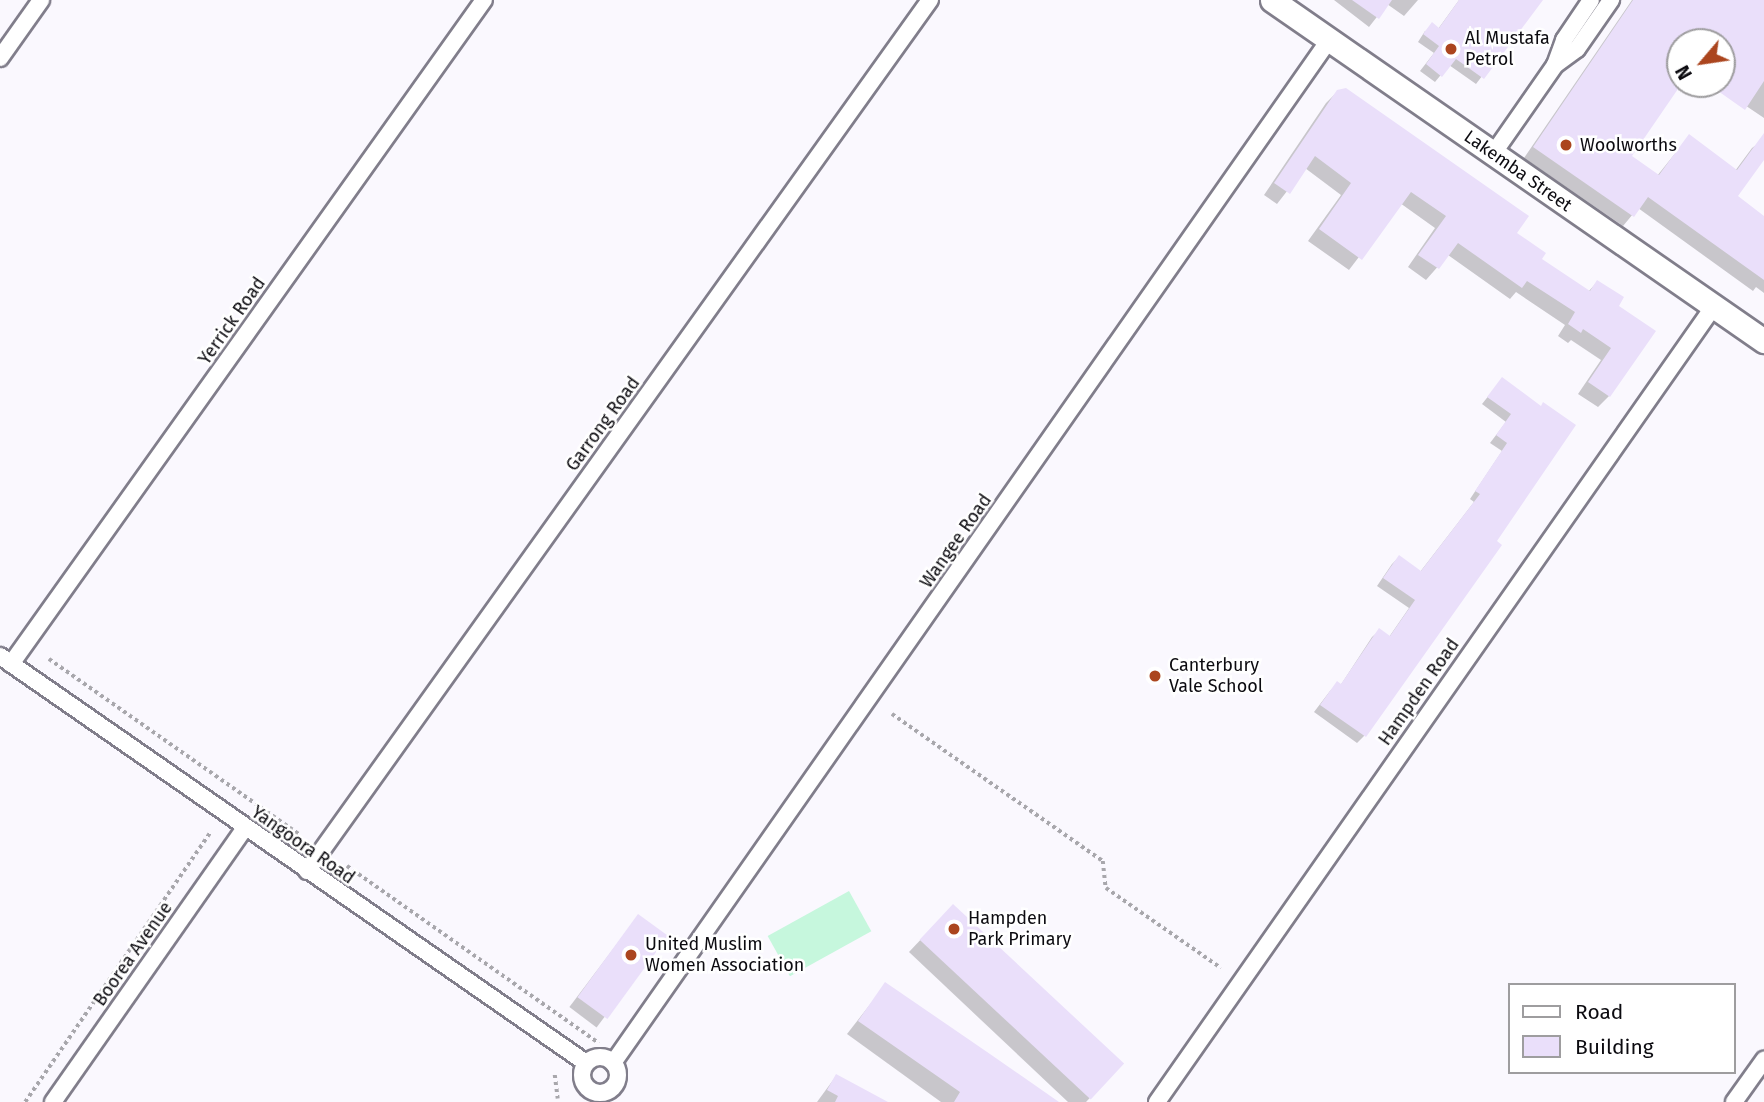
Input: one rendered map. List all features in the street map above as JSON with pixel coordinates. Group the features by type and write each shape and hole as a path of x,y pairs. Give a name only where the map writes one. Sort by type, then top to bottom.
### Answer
{"main road":[{"name":"Lakemba Street","path":"1272,0 1764,341"}],"street":[{"path":"0,58 41,0"},
{"name":"Yerrick Road","path":"6,660 484,0"},
{"name":"Garrong Road","path":"307,871 930,0"},
{"path":"1493,154 1555,65 1564,40 1591,0"},
{"path":"1555,65 1577,49 1611,0"},
{"name":"Wangee Road","path":"613,1063 1329,40"},
{"name":"Hampden Road","path":"1157,1102 1714,306"},
{"name":"Yangoora Road","path":"6,660 586,1063"},
{"name":"Boorea Avenue","path":"53,1102 245,828"},
{"path":"600,1057 613,1063 618,1074 615,1085 606,1092 591,1097 583,1080 586,1063 600,1057"},
{"path":"1734,1102 1764,1059"}],"path":[{"name":"Yangoora Road","path":"49,659 300,835"},
{"path":"892,714 1104,861 1106,888 1221,968"},
{"name":"Boorea Avenue","path":"25,1102 210,833"},
{"name":"Yangoora Road","path":"347,866 599,1043"},
{"path":"555,1075 558,1099"}],"green space":[{"path":"849,891 871,931 790,976 768,936"}],"building":[{"path":"1352,0 1392,0 1379,19"},
{"path":"1459,0 1543,0 1484,79 1456,59 1442,77 1426,64 1439,46 1423,34 1432,22 1439,28"},
{"path":"1633,0 1764,0 1764,81 1745,110 1728,98 1736,98 1736,28 1666,28 1666,98 1672,98 1632,156 1659,175 1689,134 1737,170 1764,133 1764,160 1738,196 1764,216 1764,280 1648,197 1634,217 1533,147"},
{"path":"1346,88 1529,216 1517,233 1546,253 1542,259 1590,291 1597,280 1624,297 1619,306 1656,331 1610,397 1588,382 1611,348 1583,329 1581,333 1568,324 1575,312 1527,281 1522,288 1458,243 1439,269 1418,255 1446,216 1411,192 1362,260 1319,229 1351,183 1315,156 1290,194 1274,183 1337,90"},
{"path":"1502,377 1541,406 1543,402 1576,425 1497,541 1502,545 1366,737 1320,705 1337,681 1341,684 1379,628 1390,636 1415,600 1383,578 1399,555 1421,571 1480,494 1475,491 1507,443 1496,435 1511,414 1487,397"},
{"path":"953,904 1124,1064 1091,1099 920,940"},
{"name":"United Muslim Women Association","path":"638,914 668,936 607,1019 577,997"},
{"path":"885,982 1059,1102 954,1102 960,1092 858,1021"},
{"path":"836,1074 888,1102 835,1102 838,1096 827,1090"}],"place":[{"name":"Al Mustafa Petrol","path":"1451,49"},
{"name":"Woolworths","path":"1566,145"},
{"name":"Canterbury Vale School","path":"1155,676"},
{"name":"Hampden Park Primary","path":"954,929"},
{"name":"United Muslim Women Association","path":"631,955"}]}
